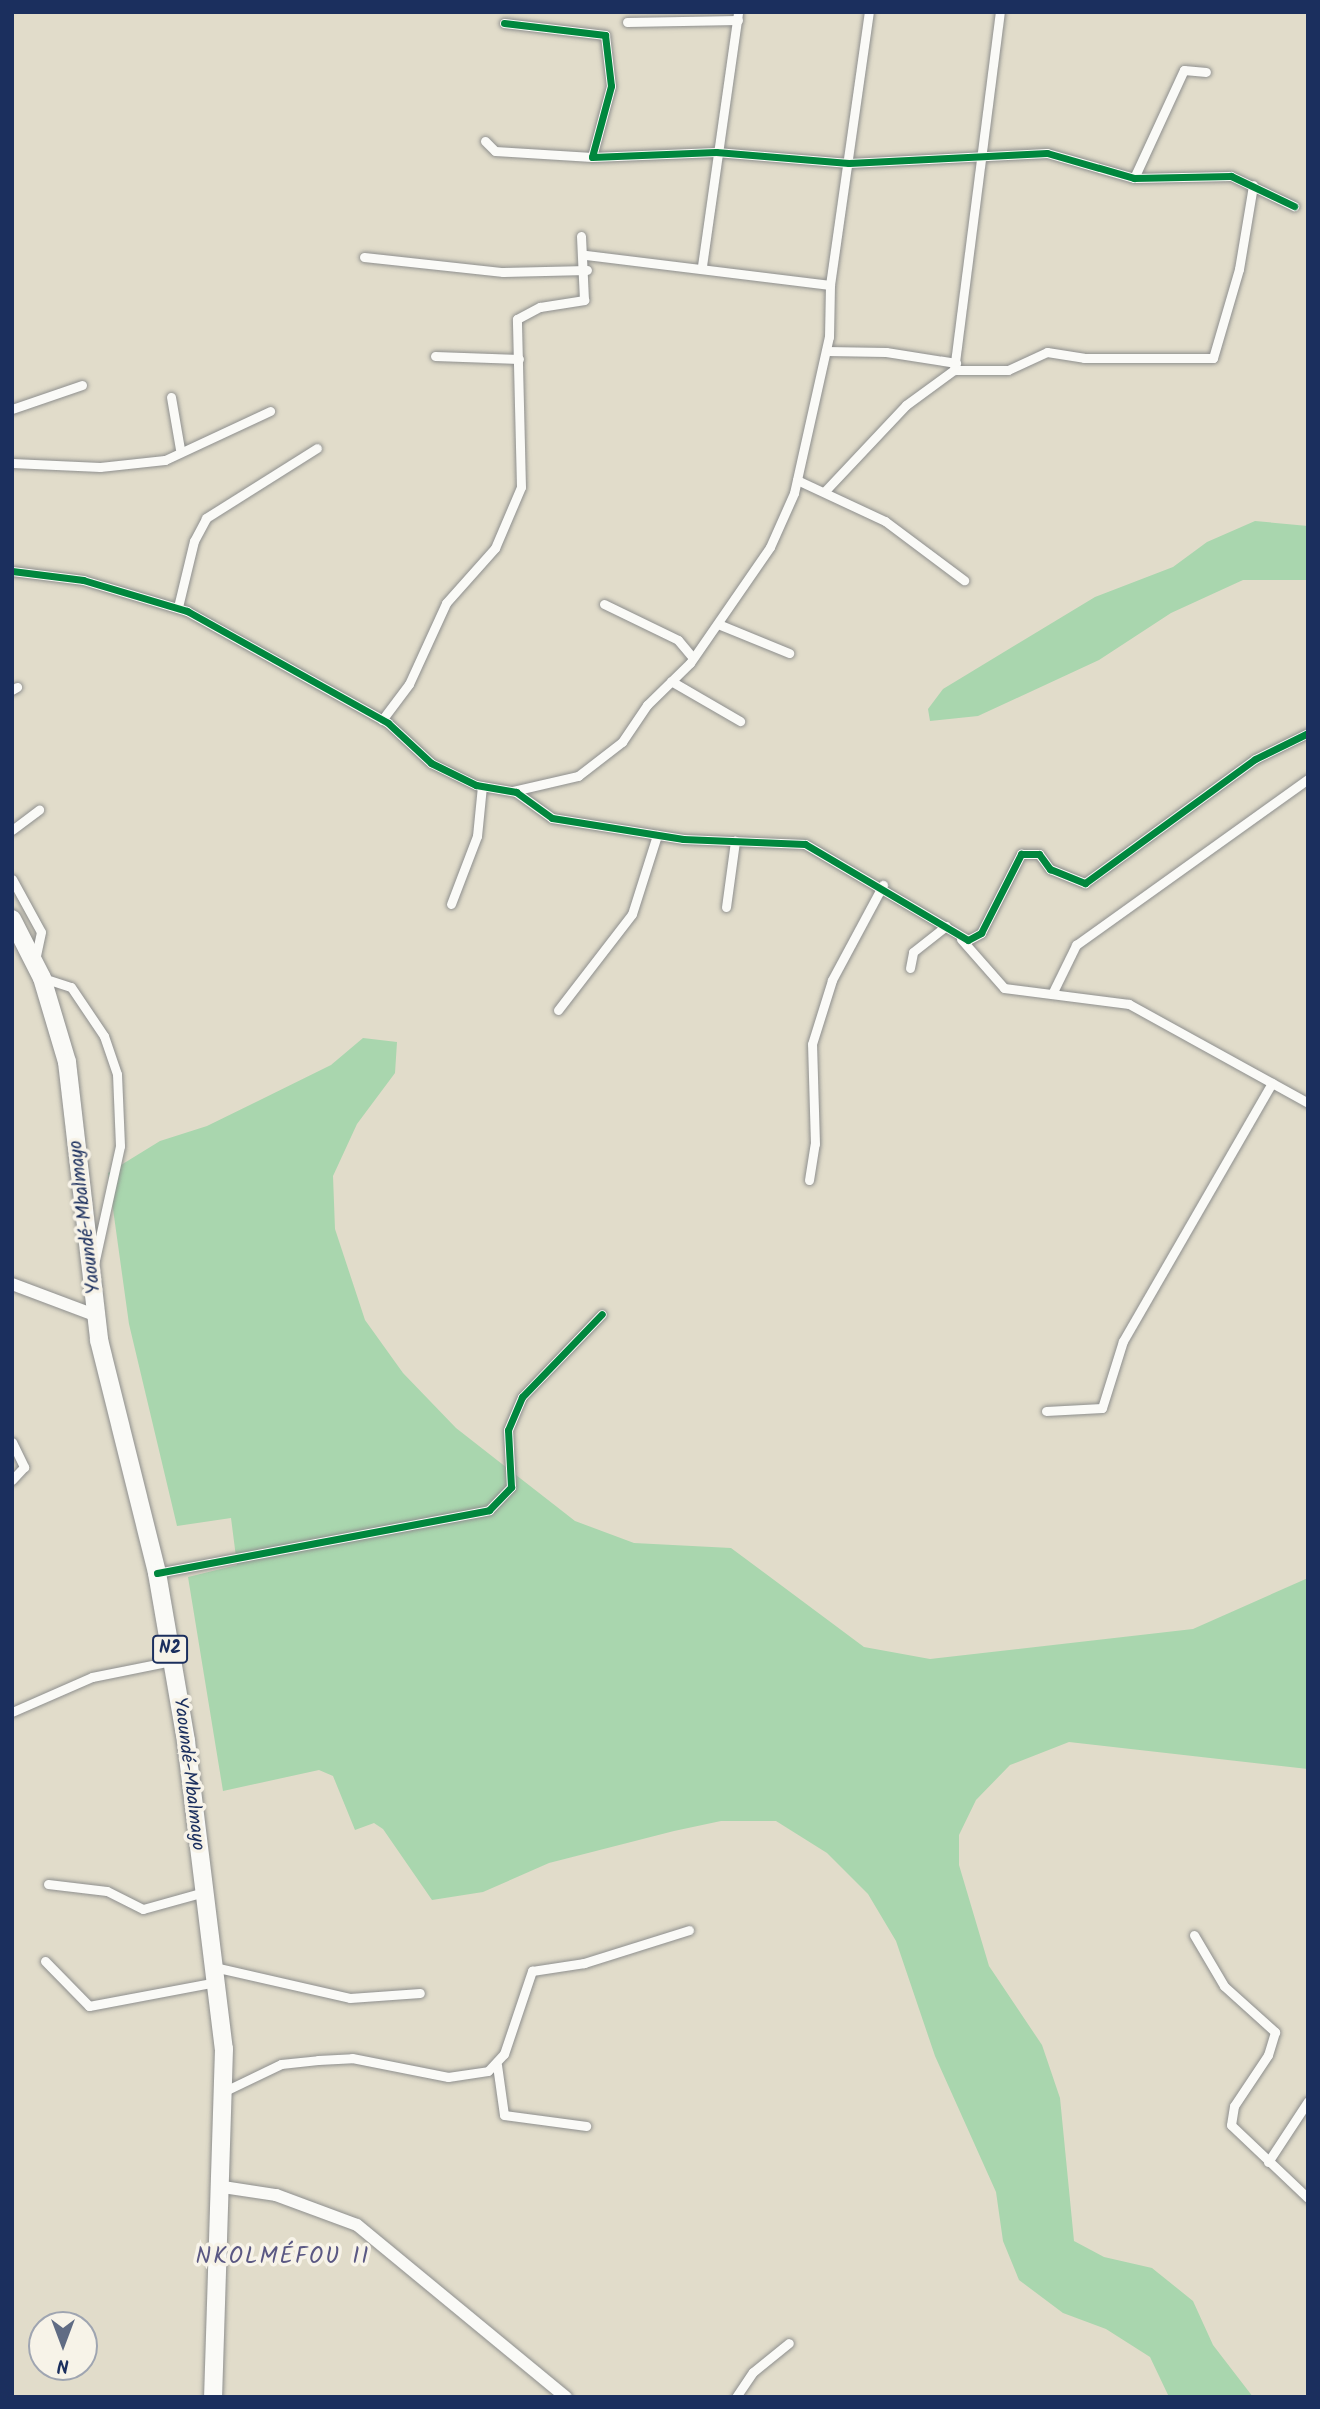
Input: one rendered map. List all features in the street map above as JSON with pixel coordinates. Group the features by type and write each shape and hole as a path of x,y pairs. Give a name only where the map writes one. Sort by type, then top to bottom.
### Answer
{"highway":[{"name":"Yaoundé-Mbalmayo","path":"12,919 43,978 67,1062 97,1316 156,1573 172,1661 204,1892 215,1974 225,2091 213,2397"}],"main road":[{"path":"12,1284 97,1316"},
{"path":"223,2187 276,2195 357,2225 566,2397"}],"street":[{"path":"511,792 578,776 622,742 693,658 770,547 797,480 826,351 830,285 869,12"},
{"path":"825,491 905,405 955,366 1000,12"},
{"path":"627,22 738,16 716,152 702,266"},
{"path":"505,23 605,35 611,86 592,157"},
{"path":"1134,178 1184,70 1206,72"},
{"path":"485,141 495,151 592,157 716,152 849,163 1047,153 1134,178 1231,176 1294,206"},
{"path":"826,351 887,352 955,366 1008,370 1047,352 1084,358 1213,358 1239,270 1253,185"},
{"path":"382,720 409,684 446,603 495,548 521,487 517,319 540,307 584,300 587,270 581,236"},
{"path":"586,255 702,266 830,285"},
{"path":"364,257 503,272 587,270"},
{"path":"435,356 519,359"},
{"path":"12,408 82,385"},
{"path":"172,397 180,449"},
{"path":"12,463 100,467 165,460 180,449 270,411"},
{"path":"178,607 194,541 206,518 317,448"},
{"path":"797,480 885,521 964,580"},
{"path":"12,570 83,580 178,607 382,720 431,763 482,786 511,792 552,818 657,835 805,844 883,885 946,926 1004,988 1129,1004 1308,1102"},
{"path":"604,604 678,640 693,658"},
{"path":"718,624 789,653"},
{"path":"671,681 740,721"},
{"path":"961,939 981,933 1021,854 1039,854 1050,869 1085,883 1248,764 1308,733"},
{"path":"1052,994 1076,945 1308,779"},
{"path":"451,905 477,836 482,786"},
{"path":"12,830 39,810"},
{"path":"558,1010 632,914 657,835"},
{"path":"726,907 734,841"},
{"path":"12,879 41,932 35,960"},
{"path":"809,1181 815,1144 812,1044 832,981 883,885"},
{"path":"911,968 913,952 946,926"},
{"path":"43,978 77,995 104,1036 117,1074 120,1146 93,1265"},
{"path":"1046,1412 1102,1408 1123,1341 1272,1083"},
{"path":"156,1573 489,1510 511,1488 508,1430 522,1397 603,1314"},
{"path":"12,1442 24,1467 12,1480"},
{"path":"12,1712 92,1676 172,1661"},
{"path":"48,1884 107,1891 143,1909 204,1892"},
{"path":"586,2126 509,2118 497,2065 532,1972 584,1963 689,1930"},
{"path":"1194,1935 1224,1986 1275,2032 1269,2055 1234,2106 1231,2125 1308,2198"},
{"path":"45,1961 89,2006 215,1974 350,1998 420,1993"},
{"path":"225,2091 281,2064 318,2060 352,2059 448,2077 497,2065"},
{"path":"1269,2162 1308,2101"},
{"path":"736,2397 753,2372 789,2343"}],"green space":[{"path":"1255,521 1308,526 1308,580 1243,580 1171,613 1099,660 978,716 930,721 928,709 943,689 1095,597 1173,567 1207,542"},
{"path":"363,1038 397,1042 395,1073 357,1124 333,1176 335,1229 365,1320 403,1373 456,1428 575,1521 634,1543 731,1548 864,1647 930,1659 1193,1629 1308,1578 1308,1769 1069,1742 1010,1765 976,1800 959,1835 959,1865 989,1966 1042,2045 1060,2098 1074,2241 1104,2257 1152,2268 1193,2301 1213,2345 1253,2397 1169,2397 1150,2357 1106,2329 1063,2313 1019,2280 1003,2241 996,2192 935,2056 896,1941 868,1894 827,1853 776,1821 721,1821 674,1831 549,1863 483,1892 432,1900 383,1829 374,1823 355,1830 333,1776 319,1770 223,1791 188,1577 237,1565 231,1518 177,1526 129,1324 108,1173 160,1141 207,1126 331,1065"}],"cycle path":[{"path":"504,23 605,35 611,86 592,157 716,152 849,163 1047,153 1134,178 1231,176 1294,206"},
{"path":"12,571 83,580 187,611 388,723 431,763 476,785 516,792 552,818 683,839 805,844 968,940 981,933 1021,854 1039,854 1050,869 1085,883 1255,759 1308,733"},
{"path":"157,1573 489,1510 511,1487 508,1430 522,1397 602,1314"}],"district":[{"name":"NKOLMÉFOU II","path":"283,2257"}]}
